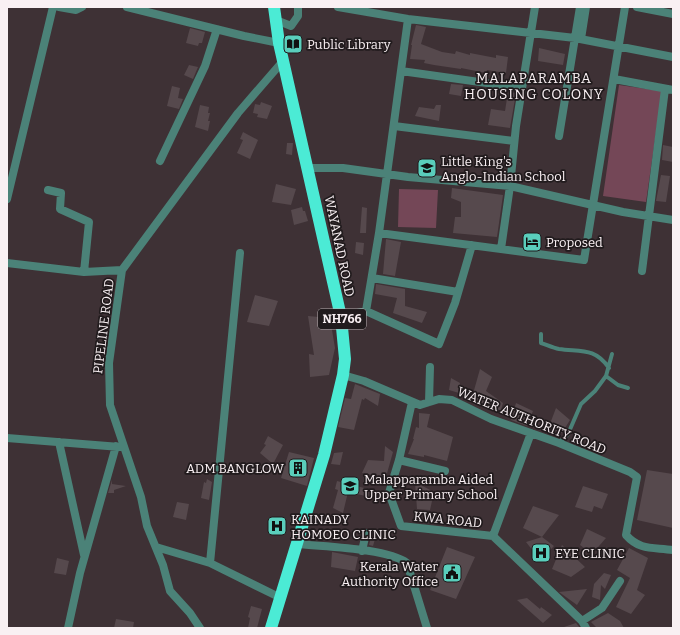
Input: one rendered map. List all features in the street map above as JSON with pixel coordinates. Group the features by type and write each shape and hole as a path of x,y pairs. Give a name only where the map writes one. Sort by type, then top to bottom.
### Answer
{"highway":[{"name":"WAYANAD ROAD","path":"271,628 298,544 324,455 343,375 345,359 341,317 309,168 279,43 274,7"}],"street":[{"path":"7,199 53,7"},
{"path":"59,7 76,10 82,7"},
{"path":"127,7 145,9 217,29 279,43"},
{"path":"276,20 291,26 298,16 298,7"},
{"path":"338,7 408,19 578,38 673,57"},
{"path":"501,249 510,186 514,141 535,7"},
{"path":"578,38 580,7"},
{"path":"559,136 578,38 586,7"},
{"path":"379,233 584,260 626,7"},
{"path":"637,7 662,9 673,14"},
{"path":"366,311 379,233 408,19"},
{"path":"160,161 205,66 217,29"},
{"name":"PIPELINE ROAD","path":"200,628 190,613 170,592 163,566 148,526 141,497 120,447 110,405 108,384 109,363 122,270 238,113 283,61"},
{"path":"401,71 522,88"},
{"path":"614,79 669,90 648,216 642,270"},
{"path":"394,126 514,141"},
{"path":"309,168 343,168 386,174 510,186 593,206 673,220"},
{"path":"48,190 61,193 60,209 89,222 84,272"},
{"path":"341,317 366,311 439,344 458,292 472,245"},
{"path":"210,564 240,254"},
{"path":"7,262 84,272 122,270"},
{"path":"372,278 458,292"},
{"path":"429,402 430,367"},
{"name":"WATER AUTHORITY ROAD","path":"343,375 364,381 420,405 439,398 452,400 491,419 559,443 630,472 637,477 626,535 632,542 639,546 651,549 673,550"},
{"path":"412,402 399,460 446,471"},
{"path":"493,536 531,433"},
{"path":"7,438 120,447 85,555 68,628"},
{"path":"59,442 85,555"},
{"name":"KWA ROAD","path":"399,460 389,493 400,526 493,536 584,624"},
{"path":"362,551 366,533"},
{"path":"298,544 381,553 407,562 426,628"},
{"path":"156,548 210,564 281,598"},
{"path":"584,624 602,608 620,581"}],"lane":[{"path":"541,334 541,343 558,348 584,350 599,356 609,368"},
{"path":"559,443 568,434 581,404 595,391 606,376 612,354"},
{"path":"606,376 618,385 628,388"}],"shaded area":[{"path":"619,85 662,91 646,202 603,196"},
{"path":"399,189 438,190 436,228 398,227"}],"building":[{"path":"416,25 426,27 421,44 442,52 455,54 456,51 470,55 470,53 496,58 496,55 508,57 506,73 487,70 486,73 424,63 425,60 410,59 411,45"},
{"path":"190,28 205,32 202,43 199,43 198,46 186,43"},
{"path":"539,48 565,54 563,65 538,61"},
{"path":"189,65 198,67 193,79 184,75"},
{"path":"451,84 463,85 461,96 449,94"},
{"path":"172,86 180,88 178,98 183,99 179,109 167,106"},
{"path":"508,92 516,93 510,128 488,125 491,109 505,111"},
{"path":"261,102 272,106 267,119 257,117 258,114 253,113 255,104 260,105"},
{"path":"200,105 209,107 208,113 210,113 208,121 210,121 208,131 195,127"},
{"path":"436,105 441,105 439,121 415,116 419,107 434,109"},
{"path":"243,132 258,140 250,159 237,153 243,140 240,139"},
{"path":"287,143 293,143 292,155 286,154"},
{"path":"663,145 673,147 673,162 662,160"},
{"path":"661,175 670,176 666,202 656,201"},
{"path":"276,184 296,189 291,205 272,202"},
{"path":"452,188 503,195 497,237 453,233 455,217 461,217 461,202 451,198"},
{"path":"302,207 308,221 294,225 291,210"},
{"path":"362,207 367,208 366,233 360,233"},
{"path":"386,239 401,242 395,276 383,274"},
{"path":"356,242 364,243 363,255 355,253"},
{"path":"376,284 405,289 405,306 427,312 422,323 393,313 397,298 375,294"},
{"path":"255,295 278,301 269,326 247,322"},
{"path":"308,316 330,318 335,348 329,375 310,377 309,354 314,355"},
{"path":"480,369 492,377 486,391 503,403 500,413 471,401"},
{"path":"451,378 460,383 459,393 449,390"},
{"path":"355,384 380,394 378,406 365,398 364,400 362,399 354,430 338,427 345,398 351,399"},
{"path":"516,403 533,411 527,426 511,420"},
{"path":"556,408 570,420 562,433 548,429"},
{"path":"419,413 430,414 427,427 453,437 447,461 424,455 424,457 408,454 414,439 416,427 419,428"},
{"path":"268,436 283,445 273,464 260,453 266,445 264,444"},
{"path":"385,446 393,452 386,477 362,473 368,460 384,461"},
{"name":"ADM BANGLOW","path":"289,452 314,458 307,486 281,478"},
{"path":"343,452 340,465 331,464 334,453"},
{"path":"647,470 673,474 673,528 637,520"},
{"path":"207,479 212,482 209,500 201,498 204,482 206,483"},
{"path":"112,480 112,484 126,486 114,490 114,493 108,493"},
{"path":"337,481 372,490 370,497 348,492 343,513 333,508 338,490 335,489"},
{"path":"415,482 434,492 430,510 417,509"},
{"path":"583,486 608,494 602,509 594,506 592,512 575,507"},
{"path":"177,502 189,504 186,520 173,517"},
{"path":"533,506 559,515 542,537 523,528"},
{"path":"587,529 606,538 592,554 580,545"},
{"path":"371,537 375,539 373,546 369,545"},
{"name":"EYE CLINIC","path":"542,537 554,546 540,560 526,542"},
{"path":"562,545 585,567 571,577 552,569"},
{"name":"Kerala Water Authority Office","path":"447,547 475,557 456,599 430,590"},
{"path":"629,548 648,558 637,590 645,595 631,614 616,607 630,578 617,570"},
{"path":"332,552 358,557 355,571 331,567"},
{"path":"57,558 69,561 66,575 54,573"},
{"path":"604,573 611,575 605,589 601,585 600,600 592,597 594,584"},
{"path":"587,589 577,605 559,592"},
{"path":"527,598 540,609 541,607 552,615 543,623 517,600"},
{"path":"251,606 262,609 257,628 248,628 250,618 248,617"},
{"path":"608,613 620,621 624,628 597,628 591,622"},
{"path":"116,619 134,622 133,628 114,628"},
{"path":"576,623 580,628 564,628 564,627"}],"place":[{"name":"Public Library","path":"293,44"},
{"name":"Little King's Anglo-Indian School","path":"427,168"},
{"name":"Proposed","path":"532,242"},
{"name":"ADM BANGLOW","path":"298,468"},
{"name":"Malapparamba Aided Upper Primary School","path":"350,486"},
{"name":"KAINADY HOMOEO CLINIC","path":"277,526"},
{"name":"EYE CLINIC","path":"541,553"},
{"name":"Kerala Water Authority Office","path":"452,573"}],"district":[{"name":"MALAPARAMBA HOUSING COLONY","path":"534,86"}]}
